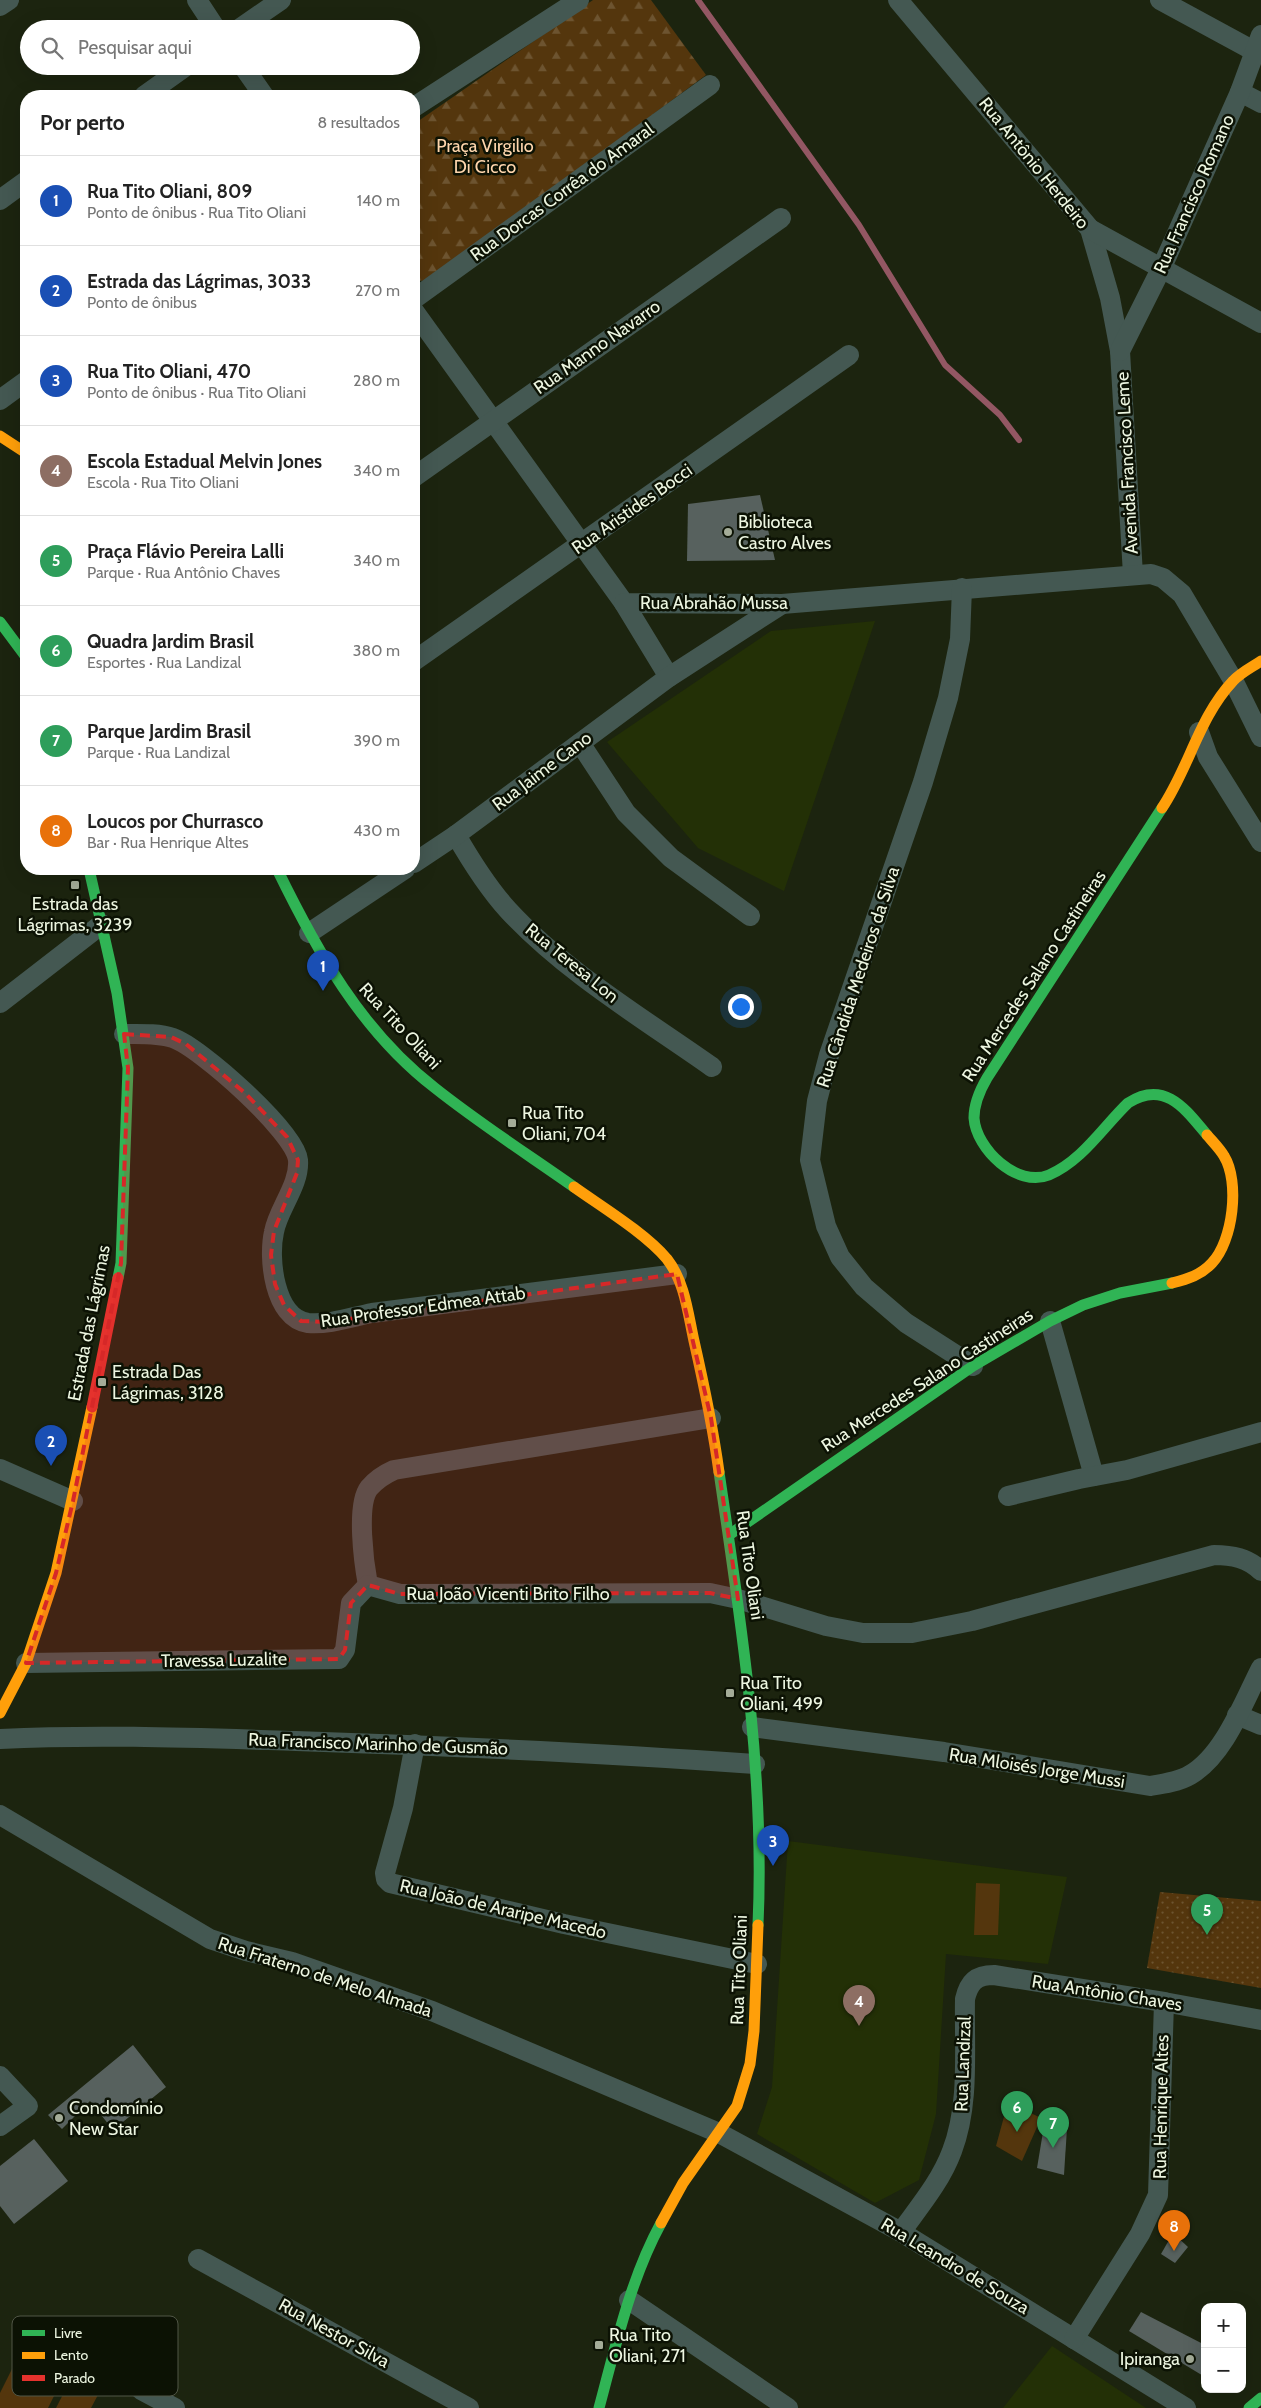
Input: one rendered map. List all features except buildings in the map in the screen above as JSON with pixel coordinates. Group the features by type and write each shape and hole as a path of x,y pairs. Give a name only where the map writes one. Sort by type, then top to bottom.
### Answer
{"street":[{"path":"0,6 9,0"},
{"path":"196,0 210,20"},
{"path":"252,20 281,0"},
{"path":"420,103 579,0"},
{"name":"Rua Antônio Herdeiro","path":"898,0 1090,228 1110,298 1120,351"},
{"path":"1160,0 1258,43"},
{"name":"Rua Francisco Romano","path":"1120,351 1162,267 1240,92 1258,43"},
{"path":"152,90 173,75"},
{"path":"249,75 260,90"},
{"name":"Rua Dorcas Corrêa do Amaral","path":"420,295 710,85"},
{"path":"1240,92 1261,103"},
{"path":"0,200 20,185"},
{"name":"Rua Manno Navarro","path":"420,473 781,218"},
{"path":"1090,228 1261,323"},
{"name":"Rua Abrahão Mussa","path":"420,319 624,603 782,604 1151,574 1163,578 1178,590 1198,618 1233,680 1261,737"},
{"name":"Avenida Francisco Leme","path":"1120,351 1133,575"},
{"name":"Rua Aristides Bocci","path":"420,657 582,545 849,355"},
{"path":"0,400 20,385"},
{"path":"0,436 20,449"},
{"name":"Rua Cândida Medeiros da Silva","path":"962,588 960,639 948,698 923,782 830,1055 817,1101 810,1160 826,1226 840,1257 864,1286 906,1323 973,1366"},
{"path":"624,603 669,677"},
{"name":"Rua Jaime Cano","path":"420,859 456,835 669,677 782,604"},
{"path":"0,622 20,649"},
{"path":"1233,680 1261,661"},
{"name":"Rua Mercedes Salano Castineiras","path":"729,1535 973,1366 1050,1320 1120,1293 1194,1277 1213,1262 1225,1243 1232,1215 1232,1184 1225,1157 1181,1104 1160,1094 1129,1102 1077,1155 1053,1173 1034,1178 1017,1173 999,1163 984,1148 977,1132 973,1112 977,1096 987,1078 1175,789 1199,732 1233,680"},
{"path":"1199,732 1208,757 1261,842"},
{"path":"580,743 632,819 671,858 709,888 750,916"},
{"name":"Rua Teresa Lon","path":"456,835 480,875 508,910 537,937 577,971 712,1067"},
{"name":"Estrada das Lágrimas","path":"0,1713 26,1663 56,1573 73,1501 121,1263 128,1068 124,1034 90,875"},
{"name":"Rua Tito Oliani","path":"280,875 309,933 343,989 406,1064 434,1088 655,1247 677,1274 684,1294 711,1418 738,1599 755,1764 761,1866 754,2031 750,2064 737,2106 683,2183 647,2249 629,2300 598,2408"},
{"path":"309,933 397,875"},
{"path":"0,1003 102,924"},
{"name":"Rua Professor Edmea Attab","path":"124,1034 171,1037 186,1044 245,1093 287,1137 298,1160 296,1173 274,1231 271,1255 275,1284 284,1305 302,1321 327,1322 391,1310 677,1274"},
{"path":"1050,1320 1094,1476"},
{"path":"368,1585 363,1546 363,1503 368,1489 389,1473 711,1418"},
{"path":"1008,1496 1157,1462 1261,1432"},
{"path":"0,1469 73,1501"},
{"path":"738,1599 826,1626 863,1633 912,1633 972,1621 1214,1555 1228,1555 1240,1558 1261,1572"},
{"name":"Rua João Vicenti Brito Filho","path":"368,1585 400,1594 710,1593 738,1599"},
{"name":"Travessa Luzalite","path":"26,1663 339,1658 345,1650 352,1603 368,1585"},
{"name":"Rua Mloisés Jorge Mussi","path":"752,1727 944,1752 1150,1786 1190,1776 1207,1762 1237,1715 1261,1668"},
{"path":"1237,1715 1261,1726"},
{"name":"Rua Francisco Marinho de Gusmão","path":"0,1739 46,1737 227,1739 415,1744 585,1752 755,1764"},
{"name":"Rua João de Araripe Macedo","path":"415,1744 403,1808 385,1873 386,1879 390,1883 564,1924 757,1964"},
{"name":"Rua Fraterno de Melo Almada","path":"0,1815 210,1938 246,1952 292,1962 432,2011 719,2133"},
{"name":"Rua Antônio Chaves","path":"965,1999 972,1982 988,1975 1164,2002 1261,2020"},
{"name":"Rua Landizal","path":"901,2232 932,2189 951,2153 959,2130 963,2106 965,1999"},
{"name":"Rua Henrique Altes","path":"1074,2339 1140,2234 1158,2195 1161,2153 1159,2106 1164,2002"},
{"path":"0,2076 28,2106 0,2126"},
{"name":"Rua Leandro de Souza","path":"719,2133 901,2232 1186,2408"},
{"name":"Rua Nestor Silva","path":"198,2259 470,2408"},
{"path":"629,2300 788,2408"},
{"path":"152,2396 175,2408"},
{"path":"1249,2408 1261,2398"}],"highlighted area":[{"path":"124,1034 171,1037 186,1044 245,1093 287,1137 298,1160 297,1173 274,1231 271,1255 275,1284 284,1305 301,1321 327,1322 677,1274 711,1418 738,1599 710,1593 400,1594 368,1585 351,1603 345,1650 339,1659 26,1663 56,1573 73,1501 121,1263 128,1068"}],"shaded area":[{"path":"875,621 784,891 698,848 607,742 771,631"},
{"path":"788,1841 1067,1877 1048,1964 946,1954 936,2114 919,2180 875,2203 757,2134 772,2087"},
{"path":"1052,2346 1146,2408 1003,2408"}],"green space":[{"name":"Praça Virgilio Di Cicco","path":"593,0 651,0 706,75 432,278 425,281 420,281 420,120"},
{"path":"976,1883 1000,1884 998,1935 974,1935"},
{"path":"1160,1892 1261,1901 1261,1988 1147,1968"},
{"path":"1008,2102 1041,2118 1022,2161 996,2146"},
{"path":"12,2369 12,2396 54,2396 48,2408 0,2408 0,2393"},
{"path":"62,2396 97,2396 91,2408 56,2408"}],"waterway":[{"path":"698,0 859,225 945,365 1000,415 1019,440"}],"traffic: fast":[{"path":"0,622 20,649"},
{"path":"1162,808 987,1078 978,1097 974,1118 976,1130 982,1142 1000,1163 1024,1176 1037,1178 1049,1175 1072,1161 1092,1143 1128,1103 1141,1096 1153,1094 1164,1096 1174,1101 1191,1116 1207,1135"},
{"path":"90,875 117,993 128,1068 121,1263 118,1278"},
{"path":"280,875 308,930 343,988 385,1041 409,1066 435,1088 574,1187"},
{"path":"729,1535 973,1366 1050,1321 1083,1305 1120,1293 1172,1283"},
{"path":"719,1472 743,1641 755,1755 759,1868 758,1925"},
{"path":"599,2408 632,2290 661,2223"},
{"path":"1249,2408 1261,2398"}],"traffic: slow":[{"path":"0,436 20,449"},
{"path":"1162,808 1180,776 1211,710 1221,695 1236,678 1261,661"},
{"path":"1172,1283 1194,1276 1212,1263 1225,1241 1229,1226 1233,1195 1229,1167 1222,1153 1207,1135"},
{"path":"574,1187 647,1240 658,1249 673,1268 682,1288 688,1309 708,1406 719,1472"},
{"path":"0,1713 26,1663 56,1573 92,1407"},
{"path":"661,2223 683,2183 737,2106 750,2064 754,2031 758,1925"}],"traffic: jam":[{"path":"92,1407 118,1278"}],"place":[{"name":"Biblioteca Castro Alves","path":"728,532"},
{"name":"Estrada das Lágrimas, 3239","path":"75,885"},
{"name":"Rua Tito Oliani, 809","path":"323,991"},
{"name":"Rua Tito Oliani, 704","path":"512,1123"},
{"name":"Estrada Das Lágrimas, 3128","path":"102,1382"},
{"name":"Estrada das Lágrimas, 3033","path":"51,1466"},
{"name":"Rua Tito Oliani, 499","path":"730,1693"},
{"name":"Rua Tito Oliani, 470","path":"773,1866"},
{"name":"Praça Flávio Pereira Lalli","path":"1207,1935"},
{"name":"Escola Estadual Melvin Jones","path":"859,2026"},
{"name":"Condomínio New Star","path":"59,2118"},
{"name":"Quadra Jardim Brasil","path":"1017,2132"},
{"name":"Parque Jardim Brasil","path":"1053,2148"},
{"name":"Loucos por Churrasco","path":"1174,2251"},
{"name":"Rua Tito Oliani, 271","path":"599,2345"},
{"name":"Ipiranga","path":"1190,2359"}]}
